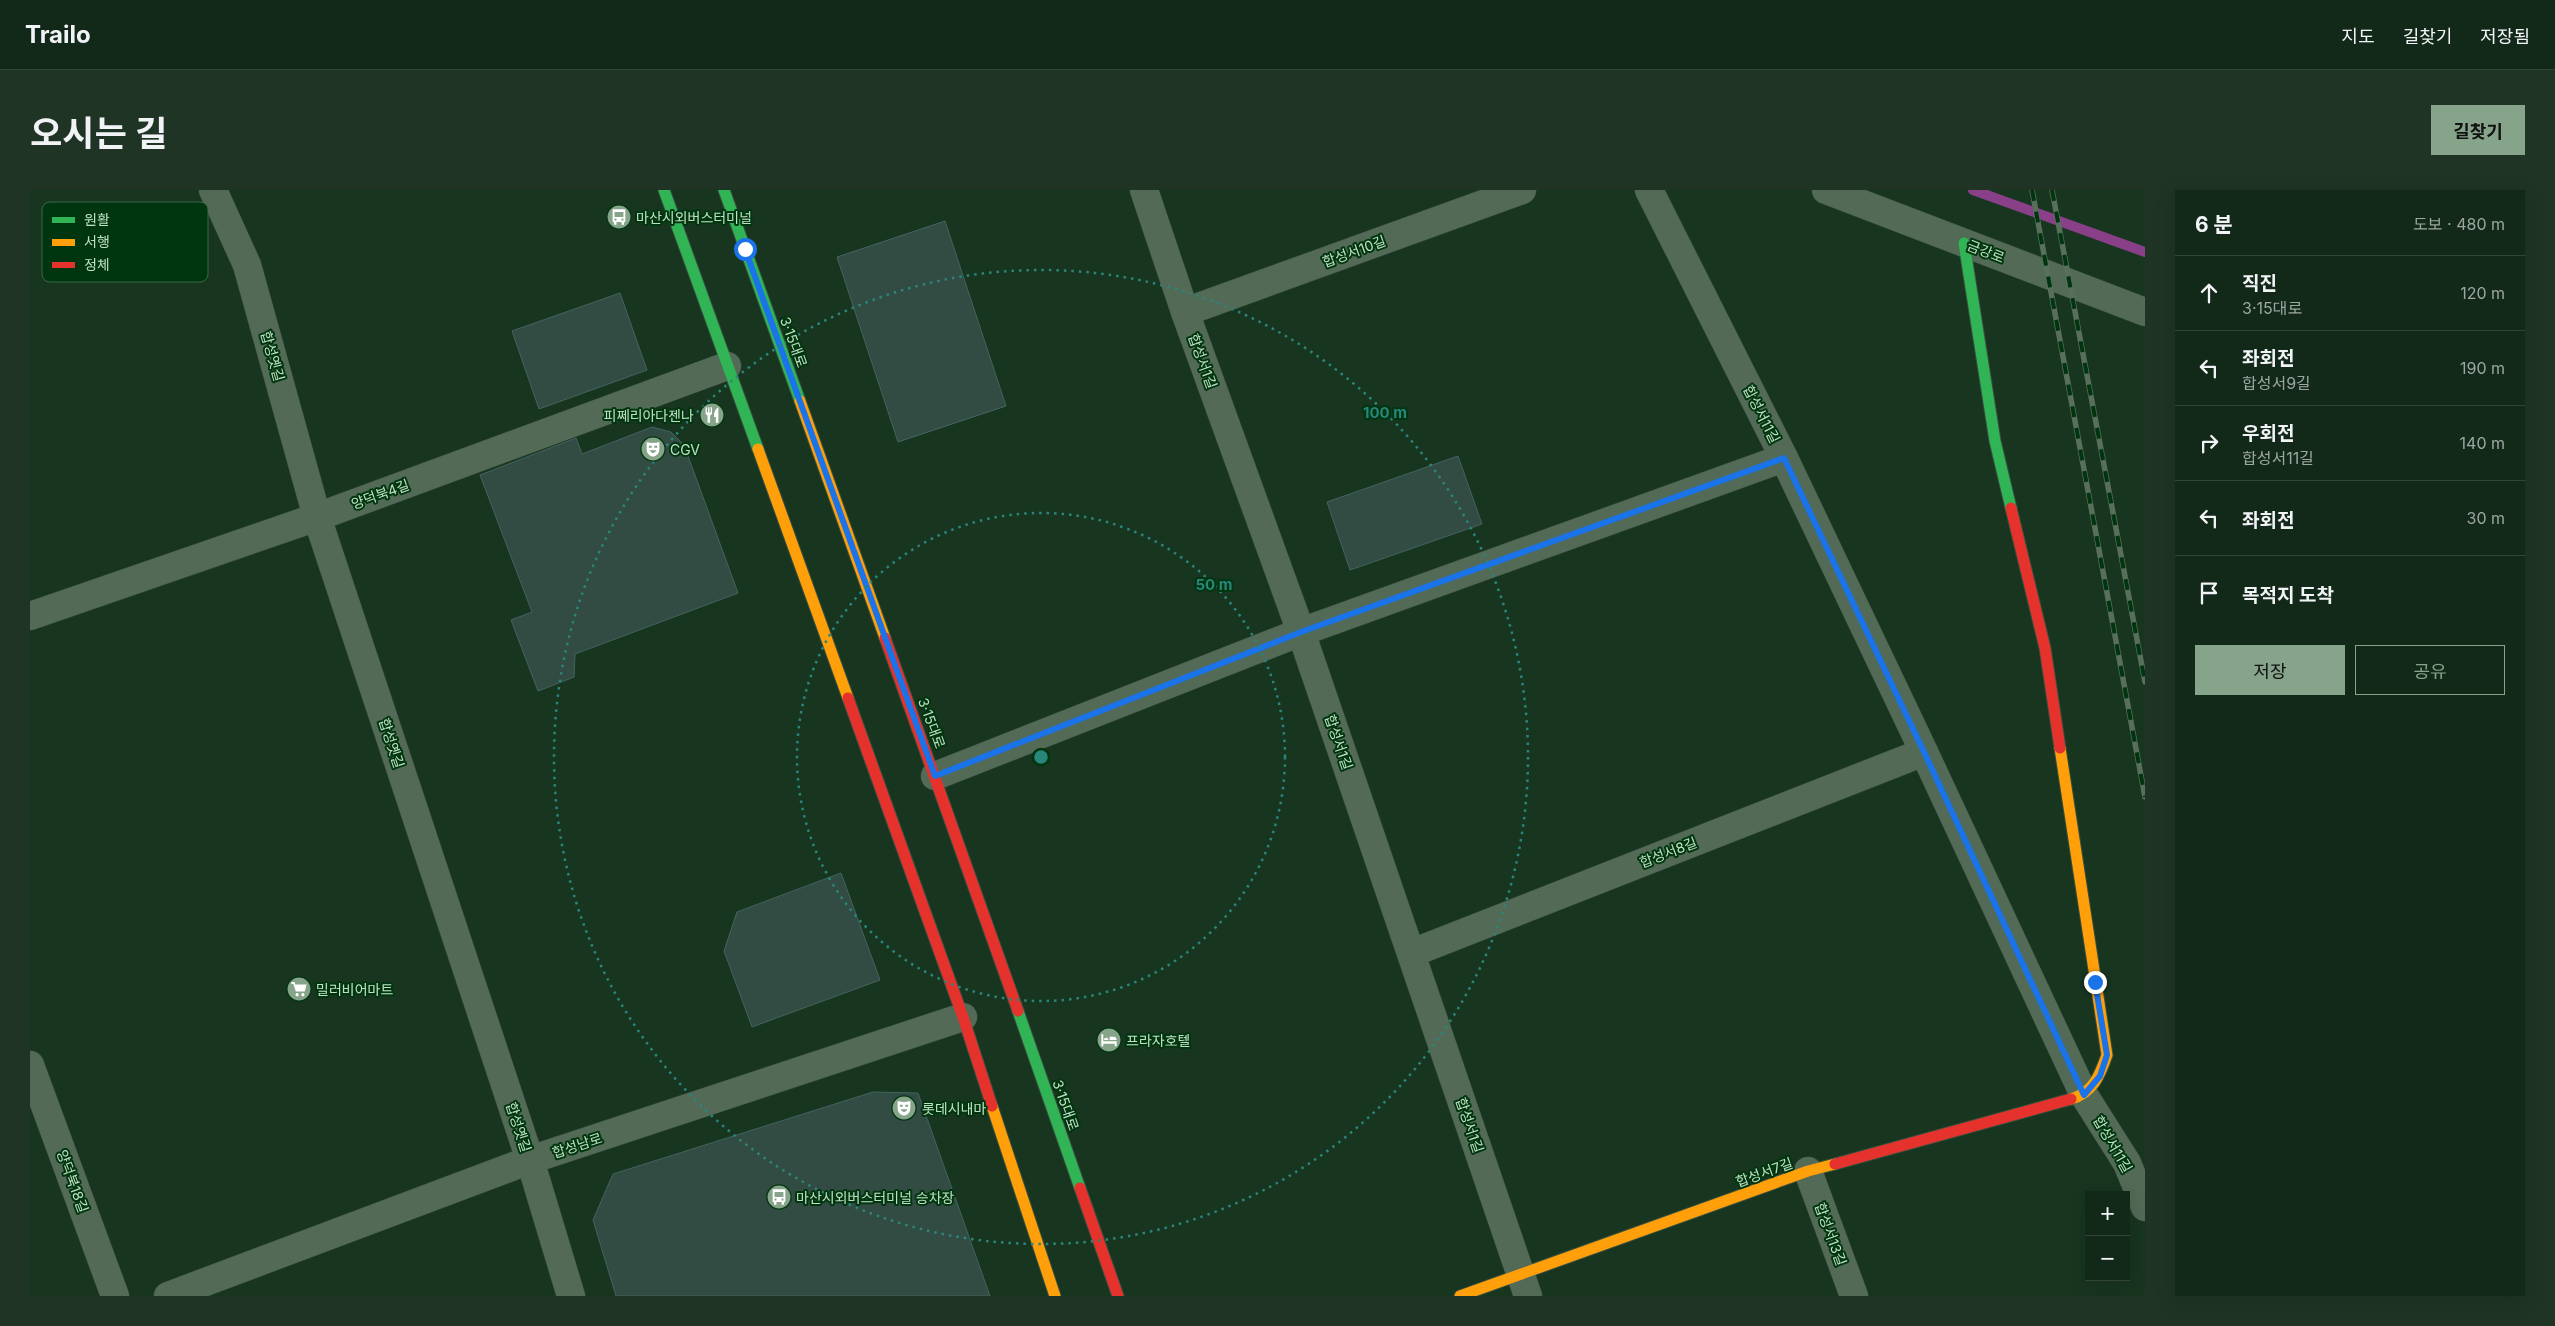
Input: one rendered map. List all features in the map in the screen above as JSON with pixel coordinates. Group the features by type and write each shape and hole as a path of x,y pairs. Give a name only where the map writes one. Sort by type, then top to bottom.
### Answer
{"main road":[{"path":"664,190 962,1017 1055,1296"},
{"name":"3·15대로","path":"724,190 935,776 1118,1296"},
{"path":"1964,243 1995,441 2045,648 2107,1055 2100,1076 2084,1095"},
{"name":"합성서7길","path":"1460,1296 1524,1286 1808,1171 2084,1095"}],"street":[{"name":"합성옛길","path":"213,190 247,265 318,517 530,1160 571,1296"},
{"name":"합성서1길","path":"1144,190 1185,312 1301,632 1524,1286"},
{"name":"합성서10길","path":"1185,312 1522,190"},
{"name":"합성서11길","path":"1649,190 1784,458 2084,1095 2126,1163 2145,1207"},
{"name":"금강로","path":"1826,190 2145,312"},
{"name":"양덕북4길","path":"30,616 318,517 727,366"},
{"path":"935,776 1301,632 1784,458"},
{"name":"합성서8길","path":"1412,953 1924,752"},
{"name":"합성남로","path":"168,1296 530,1160 962,1017"},
{"name":"양덕북18길","path":"30,1065 116,1296"},
{"name":"합성서13길","path":"1808,1171 1854,1296"}],"building":[{"path":"945,221 1006,406 898,442 837,257"},
{"path":"620,293 647,370 539,409 512,331"},
{"path":"652,427 671,432 684,445 738,593 575,654 574,677 538,691 511,620 532,612 480,475 576,438 582,454"},
{"path":"1458,456 1482,524 1350,570 1327,502"},
{"path":"841,873 880,980 752,1027 724,951 737,912"},
{"name":"마산시외버스터미널 승차장","path":"873,1092 918,1093 990,1296 616,1296 593,1220 613,1174"}],"waterway":[{"path":"1973,190 2145,252"}],"railway":[{"path":"2032,190 2145,797"},
{"path":"2052,190 2145,682"}],"traffic: fast":[{"path":"664,190 758,449"},
{"path":"724,190 800,401"},
{"path":"1964,243 1995,441 2011,508"},
{"path":"1018,1011 1080,1188"}],"traffic: slow":[{"path":"800,401 885,638"},
{"path":"758,449 848,698"},
{"path":"2060,748 2107,1055 2095,1082 2085,1092 2071,1099"},
{"path":"992,1106 1055,1296"},
{"path":"1460,1296 1808,1171 1835,1164"}],"traffic: jam":[{"path":"2011,508 2045,648 2060,748"},
{"path":"885,638 1018,1011"},
{"path":"848,698 963,1017 992,1106"},
{"path":"1835,1164 2071,1099"},
{"path":"1080,1188 1118,1296"}],"place":[{"name":"마산시외버스터미널","path":"619,217"},
{"name":"피쩨리아다젠나","path":"712,415"},
{"name":"CGV","path":"653,449"},
{"name":"밀러비어마트","path":"299,989"},
{"name":"프라자호텔","path":"1109,1040"},
{"name":"롯데시내마","path":"904,1108"},
{"name":"마산시외버스터미널 승차장","path":"779,1197"}],"route":[{"path":"745,249 935,776 1301,632 1784,458 2084,1095 2100,1076 2107,1055 2095,982"}]}
